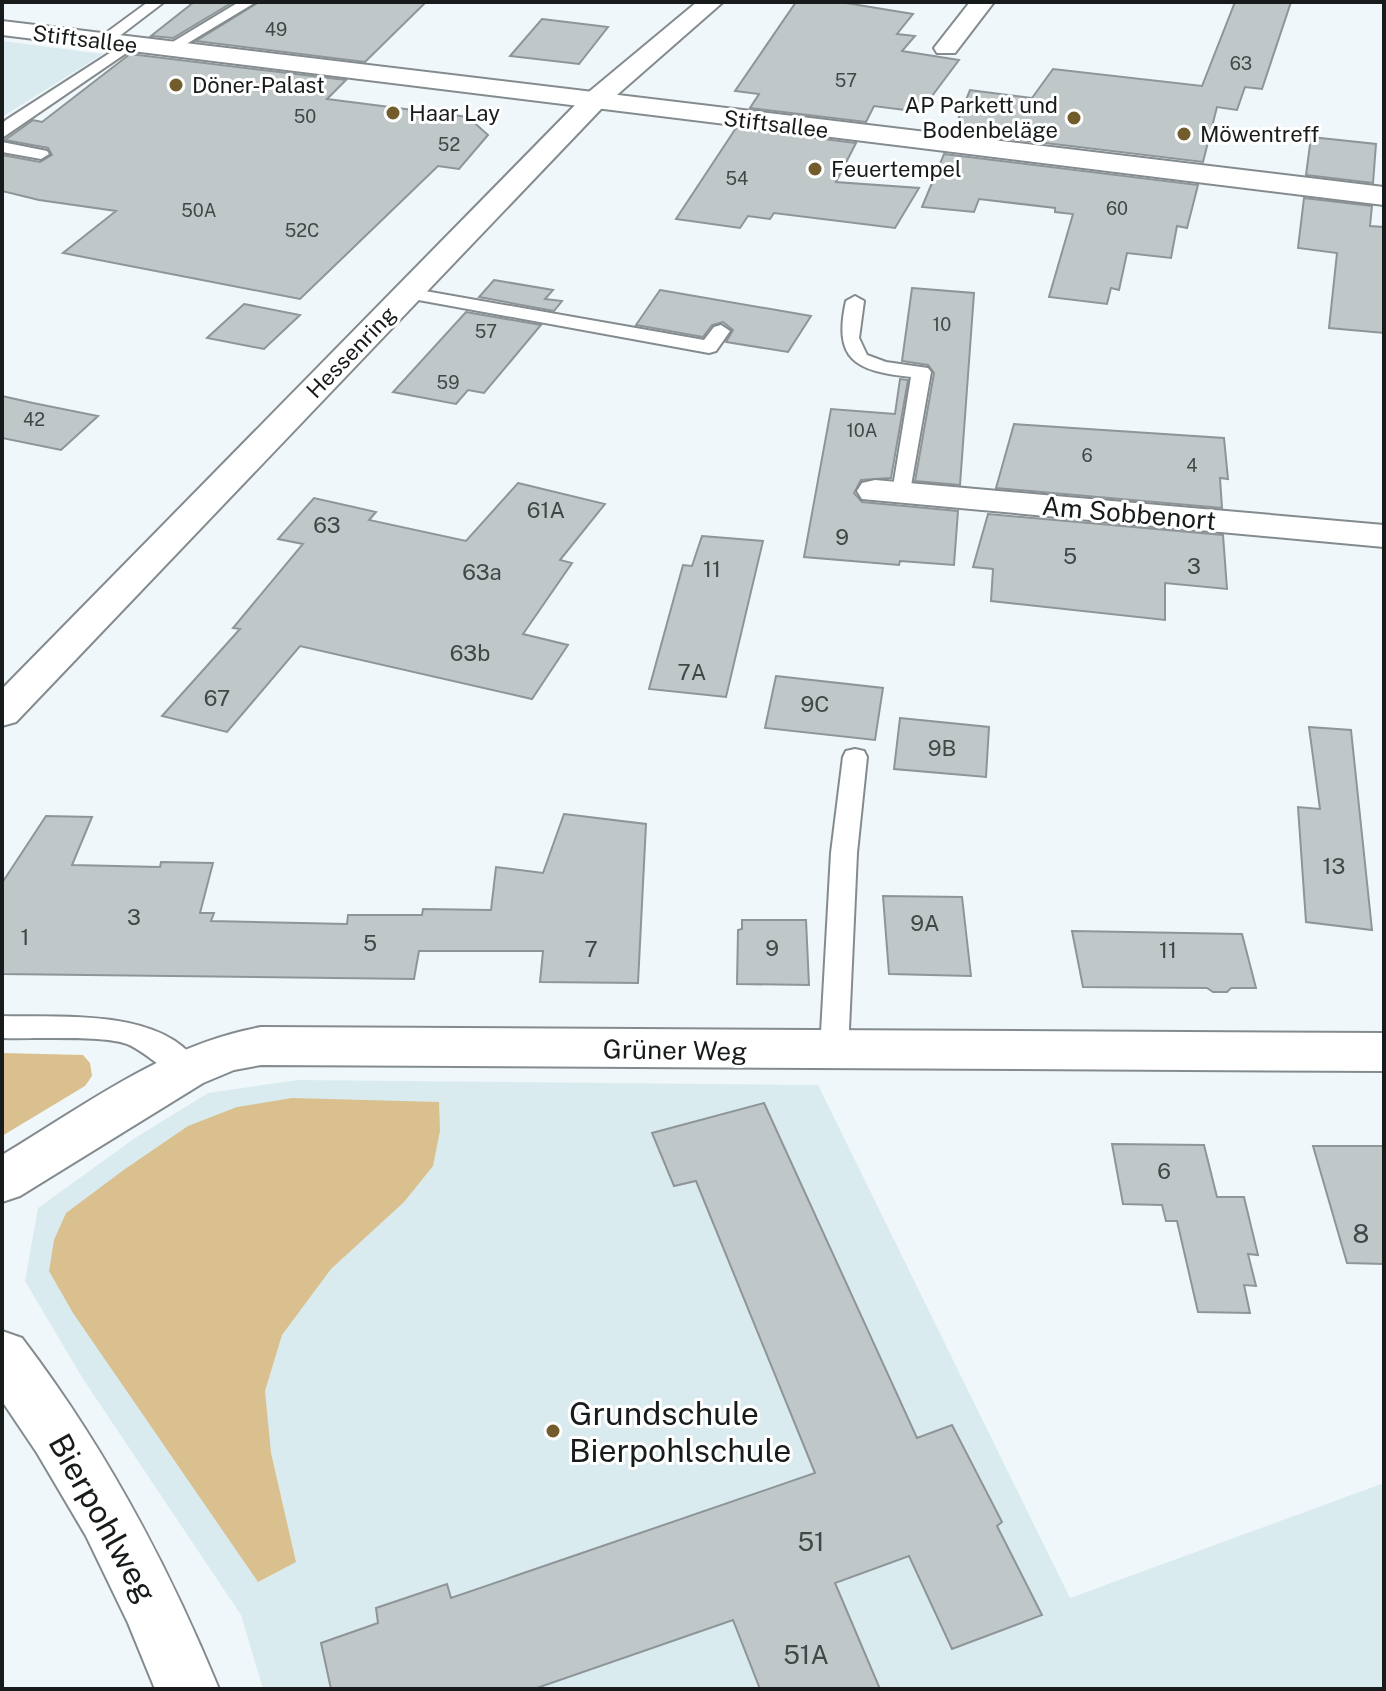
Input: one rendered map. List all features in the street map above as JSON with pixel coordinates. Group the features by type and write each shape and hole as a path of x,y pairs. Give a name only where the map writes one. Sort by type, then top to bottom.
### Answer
{"street":[{"name":"Hessenring","path":"2,713 593,102 711,2"},
{"path":"946,48 982,2"},
{"name":"Stiftsallee","path":"2,28 1384,196"},
{"name":"Am Sobbenort","path":"889,492 1384,536"},
{"name":"Grüner Weg","path":"2,1181 186,1069 227,1052 261,1046 1384,1052"},
{"name":"Bierpohlweg","path":"2,1356 36,1400 123,1543 187,1689"}],"lane":[{"path":"104,41 157,2"},
{"name":"Stiftsallee","path":"168,49 249,2"},
{"path":"2,133 12,123 130,44"},
{"path":"2,147 41,154"},
{"path":"408,293 709,347 721,331"},
{"path":"855,301 847,331 852,349 862,361 884,368 921,372 889,492"},
{"path":"834,1051 844,853 855,757"},
{"path":"2,1027 122,1030 156,1044 186,1069"}],"shaded area":[{"path":"2,41 103,54 2,117"},
{"path":"2,1053 83,1055 90,1063 92,1076 85,1086 2,1136"},
{"name":"Grundschule Bierpohlschule","path":"298,1080 818,1085 1070,1598 1384,1483 1384,1689 263,1689 241,1615 83,1379 25,1281 38,1208 135,1138 208,1093"},
{"path":"292,1098 439,1102 440,1131 433,1166 404,1202 331,1269 282,1335 265,1391 271,1453 296,1562 258,1582 73,1313 49,1271 54,1240 66,1213 125,1169 188,1126 237,1107"}],"building":[{"path":"194,2 233,2 173,38 151,36"},
{"path":"259,2 426,2 365,62 196,41"},
{"path":"796,2 840,2 913,14 897,34 915,36 902,51 959,60 920,112 874,106 866,122 750,108 759,94 735,91"},
{"path":"1235,2 1291,2 1262,89 1245,87 1237,110 1217,107 1203,162 953,132 970,90 1032,98 1053,69 1202,86"},
{"path":"542,19 608,27 579,64 510,56"},
{"path":"130,54 346,80 327,99 468,117 488,135 459,169 438,166 300,299 63,253 116,211 39,200 2,191 2,155 40,162 52,155 48,148 5,140 33,120 42,122"},
{"path":"736,128 856,143 836,182 919,188 895,228 774,213 770,219 748,216 740,228 676,219"},
{"path":"1311,137 1376,144 1373,183 1306,175"},
{"path":"944,154 1198,185 1187,228 1177,226 1171,258 1127,253 1119,290 1111,288 1107,304 1049,297 1073,214 1055,212 1055,208 979,199 974,212 922,207"},
{"path":"1304,198 1372,206 1370,226 1384,227 1384,333 1329,328 1337,253 1298,248"},
{"path":"494,280 553,290 545,299 562,301 554,311 479,297"},
{"path":"912,288 974,293 960,485 915,481 934,373 928,365 902,361"},
{"path":"660,290 811,316 788,352 726,342 733,330 723,322 712,325 703,337 636,325"},
{"path":"244,304 300,315 264,349 207,338"},
{"path":"466,312 541,325 484,393 468,390 456,404 393,392"},
{"path":"900,379 908,380 891,478 861,480 854,493 862,502 958,511 954,565 900,561 899,565 804,557 831,409 895,414"},
{"path":"2,396 98,416 61,450 2,438"},
{"path":"1014,424 1224,438 1228,479 1220,478 1222,508 996,488"},
{"path":"518,483 605,504 560,560 572,563 523,634 568,645 532,699 300,646 227,732 162,716 240,629 233,628 303,544 278,539 314,498 376,512 369,520 466,541"},
{"path":"988,514 1223,535 1227,589 1165,583 1165,620 991,601 993,569 973,567"},
{"path":"702,536 763,541 726,697 649,689 683,565 692,566"},
{"path":"776,676 883,688 875,740 765,728"},
{"path":"900,718 989,727 986,777 894,769"},
{"path":"1309,727 1351,730 1372,930 1306,922 1298,807 1320,809"},
{"path":"564,814 646,824 638,983 540,982 543,951 419,951 414,979 2,974 2,883 46,816 92,817 72,865 160,867 161,862 213,863 200,913 214,913 211,921 347,924 348,915 422,915 423,909 491,910 496,867 543,873"},
{"path":"883,896 962,897 971,976 889,974"},
{"path":"742,920 806,920 809,985 737,984 738,930 742,929"},
{"path":"1072,931 1242,934 1256,988 1213,992 1207,988 1083,987"},
{"path":"764,1103 917,1438 952,1425 1002,1522 997,1526 1042,1615 952,1649 909,1556 835,1583 880,1689 760,1689 733,1620 534,1689 331,1689 321,1643 378,1623 376,1608 447,1584 451,1598 815,1473 696,1181 674,1186 652,1133"},
{"path":"1112,1144 1204,1145 1217,1197 1244,1197 1258,1255 1248,1254 1256,1286 1244,1285 1250,1313 1198,1312 1177,1221 1166,1221 1162,1205 1123,1204"},
{"path":"1313,1146 1384,1146 1384,1264 1347,1263"}],"place":[{"name":"Döner-Palast","path":"176,85"},
{"name":"Haar Lay","path":"393,113"},
{"name":"AP Parkett und Bodenbeläge","path":"1074,118"},
{"name":"Möwentreff","path":"1184,134"},
{"name":"Feuertempel","path":"815,169"},
{"name":"Grundschule Bierpohlschule","path":"553,1431"}]}
